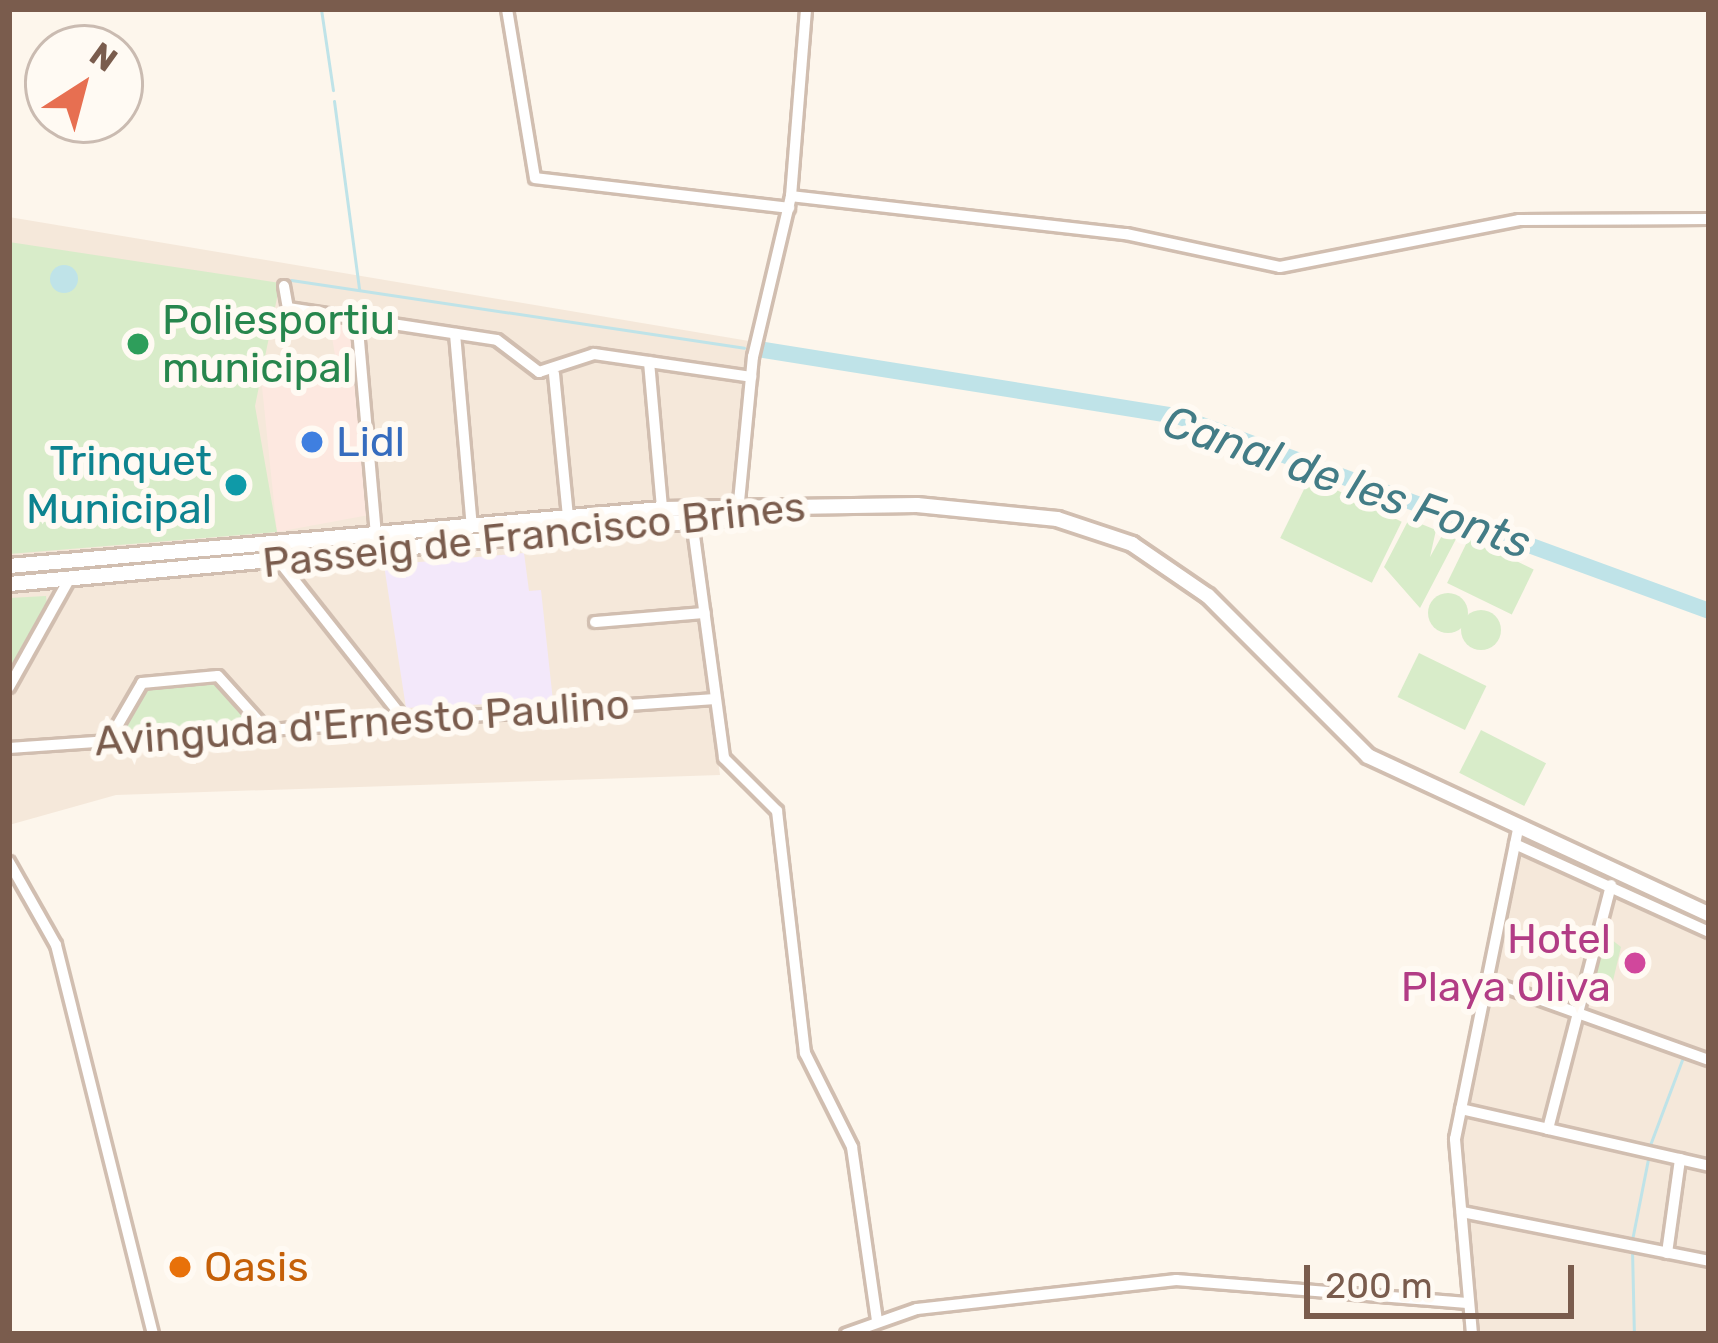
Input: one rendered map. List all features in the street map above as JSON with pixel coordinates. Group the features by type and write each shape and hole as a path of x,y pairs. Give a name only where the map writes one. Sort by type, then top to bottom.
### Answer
{"street":[{"path":"507,9 535,178 1151,238 1280,267 1519,220 1709,219"},
{"path":"740,508 753,357 790,202 806,9"},
{"path":"284,286 288,308 496,340 520,364 554,374 590,355 751,377"},
{"path":"320,557 370,547 375,535 357,319"},
{"path":"455,334 472,527"},
{"path":"649,362 662,509"},
{"path":"554,374 568,517"},
{"name":"Passeig de Francisco Brines","path":"9,566 662,509 698,520 740,508 826,508"},
{"path":"826,508 1009,511 1132,544 1233,616 1368,756 1709,914"},
{"name":"Passeig de Francisco Brines","path":"9,584 826,508"},
{"path":"698,520 715,699 727,767 777,811 806,1053 850,1139 877,1320"},
{"path":"279,561 400,714"},
{"path":"9,687 70,578"},
{"path":"596,622 705,613"},
{"path":"109,740 139,686 182,679 225,678 264,727"},
{"name":"Avinguda d'Ernesto Paulino","path":"9,748 400,714 715,699"},
{"path":"1472,1334 1462,1212 1461,1109 1520,825"},
{"path":"1515,844 1709,932"},
{"path":"9,862 56,946 153,1334"},
{"path":"1548,1129 1573,1009 1611,885"},
{"path":"1489,981 1573,1009 1681,1056 1709,1060"},
{"path":"1461,1109 1709,1166"},
{"path":"1667,1253 1680,1159"},
{"path":"1462,1212 1709,1261"},
{"path":"846,1334 877,1320 1176,1280 1467,1303"}],"shaded area":[{"path":"9,217 761,343 747,496 690,541 720,775 116,795 9,825"},
{"name":"Lidl","path":"329,319 353,328 369,515 277,532 261,377 315,372 335,355"},
{"path":"524,553 529,591 541,590 553,701 406,708 384,565"},
{"path":"1517,835 1709,935 1709,1334 1464,1334 1454,1138"}],"green space":[{"name":"Poliesportiu municipal","path":"9,242 280,283 255,406 277,532 9,554"},
{"path":"1310,477 1402,522 1372,583 1280,538"},
{"path":"1409,519 1436,530 1430,557 1444,532 1456,539 1420,608 1384,567"},
{"path":"1469,538 1534,570 1512,615 1447,583"},
{"path":"1448,593 1462,599 1468,613 1462,627 1448,633 1434,627 1428,613 1434,599"},
{"path":"46,596 47,604 9,674 9,598"},
{"path":"1481,610 1495,616 1501,630 1495,644 1481,650 1467,644 1461,630 1467,616"},
{"path":"1419,653 1486,686 1465,730 1398,697"},
{"path":"221,680 247,722 123,730 143,686"},
{"path":"1481,730 1546,763 1524,806 1459,773"},
{"path":"1602,932 1621,947 1612,985 1592,984 1606,1007 1584,1000"}],"water":[{"path":"64,265 74,269 78,279 74,289 64,293 54,289 50,279 54,269"}],"waterway":[{"path":"321,9 333,90"},
{"path":"334,101 359,289"},
{"name":"Canal de les Fonts","path":"291,280 744,348"},
{"name":"Canal de les Fonts","path":"764,350 1180,417 1709,611"},
{"path":"1650,1145 1682,1060"},
{"path":"1632,1240 1648,1159"},
{"path":"1632,1249 1634,1334"}],"place":[{"name":"Poliesportiu municipal","path":"138,344"},
{"name":"Lidl","path":"312,442"},
{"name":"Trinquet Municipal","path":"236,485"},
{"name":"Hotel Playa Oliva","path":"1635,963"},
{"name":"Oasis","path":"180,1267"}]}
